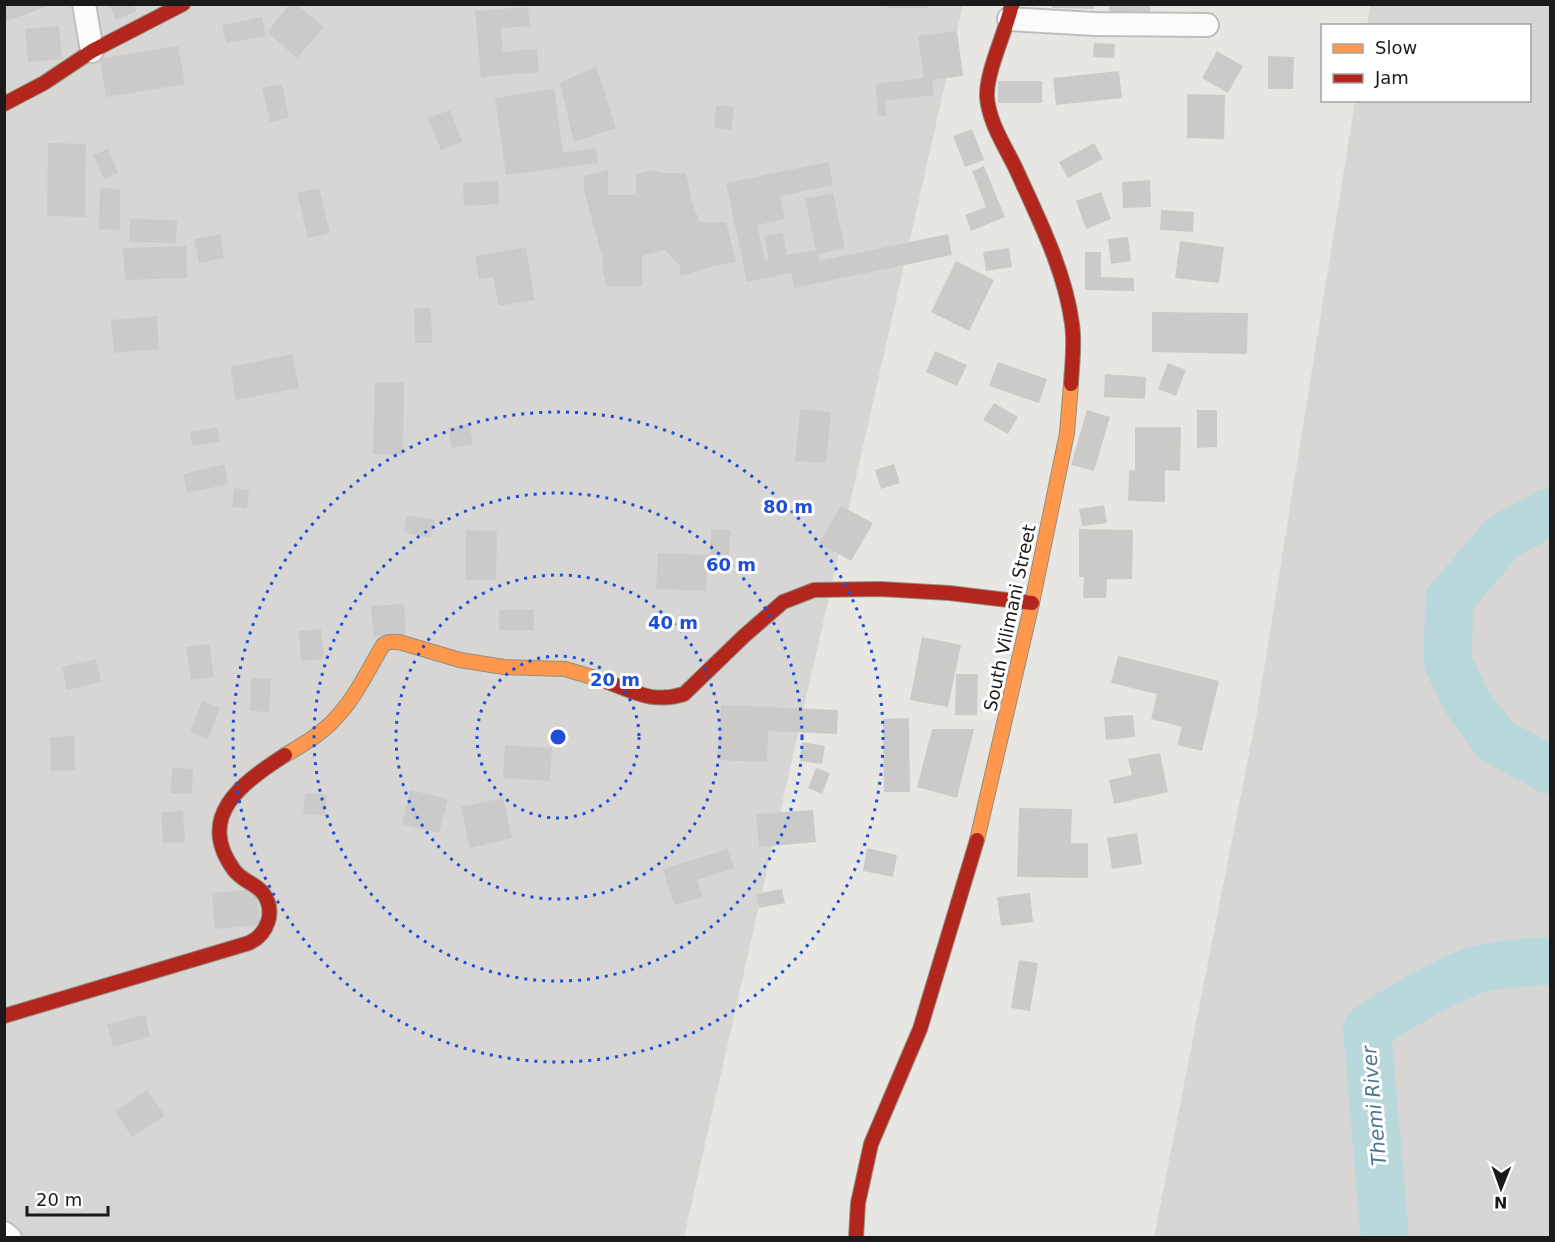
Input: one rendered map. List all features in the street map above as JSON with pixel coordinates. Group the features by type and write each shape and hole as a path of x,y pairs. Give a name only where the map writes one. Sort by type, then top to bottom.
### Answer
{"street":[{"path":"84,4 92,51"},
{"path":"4,105 44,83 92,51 183,4"},
{"path":"1011,12 1095,24 1207,25"},
{"name":"South Vilimani Street","path":"856,1238 858,1203 872,1144 920,1029 982,824 1032,603 1067,433 1073,356 1072,324 1063,286 1047,238 989,115 987,94 990,77 1011,12"},
{"path":"4,1016 249,944 261,936 267,922 268,900 260,890 238,876 228,860 218,830 226,803 246,782 328,726 344,709 383,645 389,642 399,642 460,660 504,667 565,669 589,675 653,699 671,698 684,694 697,683 744,636 783,602 814,590 880,589 937,592 1032,603"},
{"path":"4,1233 10,1238"}],"shaded area":[{"path":"5,5 963,5 684,1237 5,1238"},
{"path":"1370,5 1550,5 1550,1237 1154,1237 1257,713 1355,102 1531,102 1531,24 1367,24"}],"building":[{"path":"4,4 51,4 51,5 4,22"},
{"path":"109,4 133,4 136,11 116,20"},
{"path":"290,4 296,4 324,27 297,58 267,32"},
{"path":"887,4 928,4 928,8 887,8"},
{"path":"1052,4 1094,4 1094,9 1052,8"},
{"path":"1109,4 1150,4 1150,15 1109,15"},
{"path":"528,7 530,26 501,28 503,52 537,49 539,72 481,77 475,11"},
{"path":"262,17 266,36 226,43 222,25"},
{"path":"59,26 62,59 28,62 25,29"},
{"path":"957,31 963,76 932,80 934,95 885,101 887,116 879,117 875,84 924,78 918,36"},
{"path":"1094,43 1115,44 1114,58 1093,57"},
{"path":"178,46 185,84 106,97 100,59"},
{"path":"1217,51 1243,66 1228,93 1202,78"},
{"path":"1268,56 1294,57 1293,89 1268,89"},
{"path":"596,66 616,128 574,142 560,83"},
{"path":"1119,71 1122,98 1056,105 1053,78"},
{"path":"998,81 1042,81 1042,103 998,103"},
{"path":"282,84 289,118 270,122 262,88"},
{"path":"554,89 563,153 596,148 598,163 506,175 495,98"},
{"path":"1187,94 1225,95 1224,139 1187,138"},
{"path":"716,105 734,107 731,130 714,128"},
{"path":"450,110 462,142 441,150 428,118"},
{"path":"972,129 984,160 965,167 953,136"},
{"path":"48,143 86,144 85,217 47,216"},
{"path":"1094,143 1103,159 1068,178 1059,162"},
{"path":"108,149 118,173 104,179 93,155"},
{"path":"828,162 833,185 780,196 785,219 757,225 765,261 769,260 764,236 783,232 787,255 816,250 805,199 833,193 845,248 818,254 820,261 948,234 952,255 794,288 791,273 747,282 726,183"},
{"path":"984,166 1005,217 971,231 965,215 986,207 972,171"},
{"path":"608,170 608,195 636,195 636,174 651,170 664,173 686,173 692,203 700,222 726,222 736,262 680,276 680,266 665,250 642,256 642,286 607,286 603,260 584,190 584,176"},
{"path":"1150,180 1151,207 1123,208 1122,182"},
{"path":"498,181 499,204 464,206 463,183"},
{"path":"100,188 120,189 120,230 99,229"},
{"path":"319,188 330,233 308,238 297,193"},
{"path":"1101,192 1111,219 1086,229 1076,201"},
{"path":"1161,210 1194,212 1193,232 1160,230"},
{"path":"130,219 177,220 176,243 129,242"},
{"path":"220,234 224,258 199,263 194,239"},
{"path":"1128,237 1131,261 1111,264 1108,239"},
{"path":"1180,241 1224,247 1219,283 1175,278"},
{"path":"186,246 187,278 125,280 123,248"},
{"path":"526,247 535,300 499,306 493,277 479,279 475,256"},
{"path":"1009,248 1012,267 986,271 983,252"},
{"path":"1085,252 1101,252 1101,277 1134,278 1134,291 1085,290"},
{"path":"956,261 994,280 969,331 931,312"},
{"path":"414,308 431,308 432,343 415,343"},
{"path":"1152,312 1248,313 1247,354 1152,352"},
{"path":"157,316 159,349 114,353 111,320"},
{"path":"935,351 967,365 957,386 926,372"},
{"path":"292,354 299,388 236,400 230,367"},
{"path":"998,362 1047,379 1039,403 989,386"},
{"path":"1168,363 1186,370 1176,396 1158,389"},
{"path":"1105,374 1146,377 1145,399 1104,397"},
{"path":"375,382 404,382 403,455 373,454"},
{"path":"994,403 1018,417 1008,434 983,420"},
{"path":"800,409 831,412 826,463 795,461"},
{"path":"1087,410 1110,417 1094,471 1071,465"},
{"path":"1197,410 1217,410 1217,447 1197,448"},
{"path":"469,424 473,444 452,448 448,428"},
{"path":"217,427 220,442 192,446 190,432"},
{"path":"1135,427 1181,427 1180,471 1165,470 1165,502 1128,501 1129,470 1135,470"},
{"path":"224,464 228,484 187,493 183,474"},
{"path":"894,464 900,483 881,489 875,470"},
{"path":"234,488 249,490 247,508 232,507"},
{"path":"1104,505 1107,523 1082,526 1079,509"},
{"path":"841,506 873,523 851,561 819,543"},
{"path":"407,515 435,520 430,538 403,532"},
{"path":"711,529 730,530 729,562 707,561 706,591 656,589 658,553 710,555"},
{"path":"1079,529 1133,530 1132,579 1107,579 1106,598 1083,598 1084,577 1079,577"},
{"path":"466,530 497,531 496,580 465,580"},
{"path":"404,604 406,634 374,637 371,606"},
{"path":"499,610 534,610 534,630 499,630"},
{"path":"321,629 324,659 301,661 299,631"},
{"path":"922,637 961,645 948,707 910,700"},
{"path":"209,644 214,677 191,680 186,647"},
{"path":"1118,656 1219,681 1202,751 1177,745 1182,727 1151,719 1157,694 1111,683"},
{"path":"96,659 101,682 67,690 62,667"},
{"path":"956,674 978,674 977,715 955,715"},
{"path":"251,678 271,678 269,712 250,711"},
{"path":"202,701 220,708 208,739 190,732"},
{"path":"721,705 838,710 837,734 768,731 767,762 718,760"},
{"path":"1133,715 1135,737 1106,740 1104,717"},
{"path":"909,718 910,792 884,792 883,719"},
{"path":"932,729 974,729 957,798 917,787"},
{"path":"74,736 75,770 51,771 50,737"},
{"path":"802,742 825,746 822,764 800,761"},
{"path":"505,745 552,748 550,781 503,778"},
{"path":"1160,753 1168,792 1114,804 1109,780 1132,775 1128,759"},
{"path":"172,768 193,769 192,794 171,793"},
{"path":"816,768 830,773 822,794 808,788"},
{"path":"410,790 448,799 439,833 402,824"},
{"path":"305,793 327,795 325,816 303,814"},
{"path":"503,798 512,838 470,848 461,807"},
{"path":"1019,808 1072,809 1071,843 1088,843 1088,878 1017,877"},
{"path":"813,810 816,842 759,847 756,814"},
{"path":"183,811 185,842 163,843 161,812"},
{"path":"1137,833 1142,864 1112,869 1107,838"},
{"path":"867,848 897,855 893,877 863,871"},
{"path":"728,849 734,868 697,880 702,897 674,905 663,869"},
{"path":"256,889 260,925 215,929 212,893"},
{"path":"782,889 785,903 759,908 756,894"},
{"path":"1030,893 1033,922 1001,926 997,897"},
{"path":"1019,960 1038,963 1030,1011 1011,1008"},
{"path":"145,1015 150,1037 113,1047 107,1024"},
{"path":"147,1090 165,1116 132,1137 115,1111"}],"waterway":[{"name":"Themi River","path":"1550,512 1503,537 1449,600 1448,663 1466,700 1495,740 1550,770"},
{"name":"Themi River","path":"1385,1238 1367,1029 1418,997 1473,971 1500,965 1550,961"}],"traffic: slow":[{"path":"977,840 1032,603 1067,433 1071,384"},
{"path":"285,755 326,728 339,714 360,686 383,645 389,642 399,642 460,660 504,667 565,669 602,680"}],"traffic: jam":[{"path":"4,104 44,83 92,51 183,4"},
{"path":"1012,4 990,75 988,107 998,134 1042,225 1063,284 1073,332 1071,384"},
{"path":"602,680 652,697 662,698 684,694 783,602 814,590 880,589 949,593 1032,603"},
{"path":"4,1016 256,939 268,921 267,900 263,893 234,870 223,851 219,833 222,817 240,789 285,755"},
{"path":"856,1238 858,1203 871,1144 920,1029 977,840"}]}
